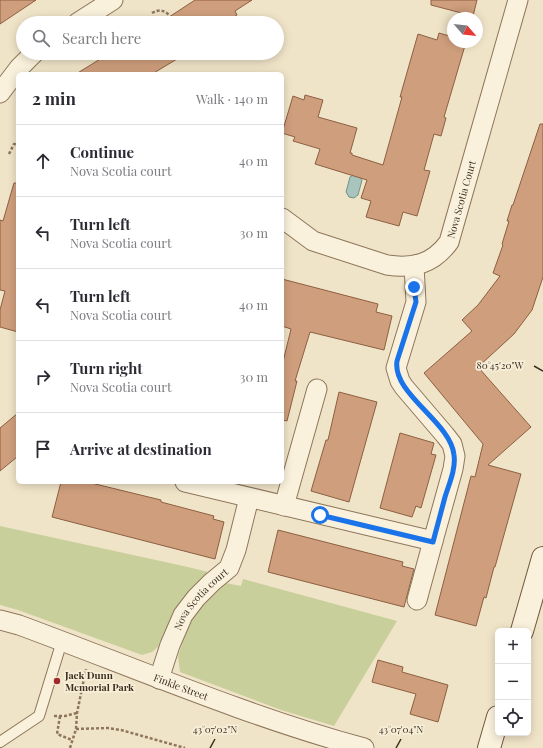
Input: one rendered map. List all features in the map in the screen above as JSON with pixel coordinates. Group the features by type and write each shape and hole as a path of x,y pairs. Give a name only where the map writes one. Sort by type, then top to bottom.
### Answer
{"main road":[{"path":"523,628 543,558"},
{"path":"489,748 495,727"}],"street":[{"path":"88,16 113,0"},
{"name":"Nova Scotia Court","path":"284,219 313,241 387,265 399,267 414,266 426,262 436,256 449,242 518,0"},
{"path":"0,93 27,60"},
{"path":"414,266 416,302 396,368 400,381 404,387 452,444 455,456 453,469 417,600"},
{"path":"284,506 317,389"},
{"path":"193,484 433,542"},
{"name":"Nova Scotia court","path":"159,678 170,645 183,615 196,598 229,568 236,550 249,498"},
{"name":"Finkle Street","path":"0,620 19,625 318,736 364,748"}],"lane":[{"path":"0,742 39,716 62,641"}],"path":[{"path":"152,13 160,10 169,15"},
{"path":"9,154 14,144 16,144"},
{"path":"70,748 76,729 77,713 86,668"},
{"path":"72,740 58,734 60,716 77,713"},
{"path":"76,729 115,729 185,748"}],"green space":[{"path":"0,526 208,572 180,602 173,613 158,647 152,652 142,655 18,610 0,605"},
{"path":"243,579 397,621 334,726 281,710 180,672 178,656 189,623 197,611 226,583 241,586"}],"water":[{"path":"355,174 359,175 362,180 358,195 354,198 349,197 346,192 350,177"}],"building":[{"path":"0,0 36,0 0,24"},
{"path":"195,0 252,0 235,11 237,15 236,16 171,16"},
{"path":"431,0 477,0 474,12 458,12 431,5"},
{"path":"439,33 447,35 447,48 464,48 444,117 446,118 441,136 434,134 424,170 430,171 417,216 403,212 399,226 366,217 371,201 361,198 367,180 315,164 320,149 293,141 295,137 284,134 284,126 293,96 304,100 305,95 323,100 318,117 357,128 350,153 383,165 418,34 437,40"},
{"path":"99,60 175,60 155,72 79,72"},
{"path":"540,124 543,124 543,277 532,310 514,334 478,367 531,427 488,465 521,474 486,598 484,597 476,626 435,615 471,476 475,477 483,444 424,373 472,331 462,320 478,305 500,276 493,273 503,245 502,244 509,221 507,221 512,205"},
{"path":"14,183 16,183 16,331 0,327 0,310 5,291 0,290 0,220 3,221"},
{"path":"284,280 378,304 376,312 392,316 384,350 310,332 295,381 297,381 287,421 284,420 284,358 291,329 284,327"},
{"path":"339,392 377,402 349,502 311,491 326,440 328,440"},
{"path":"16,415 16,458 0,471 0,428"},
{"path":"400,433 434,443 431,454 436,455 421,508 416,506 412,517 380,508"},
{"path":"60,484 95,484 161,500 161,502 214,516 213,519 224,522 215,559 52,517"},
{"path":"278,530 403,562 402,566 414,569 404,607 268,572"},
{"path":"378,660 403,667 402,672 448,685 438,722 410,714 416,694 372,682"}],"place":[{"name":"Jack Dunn Memorial Park","path":"57,681"}],"route":[{"path":"320,515 433,542 453,469 455,456 452,444 404,387 397,374 397,361 416,302 414,287"}]}
